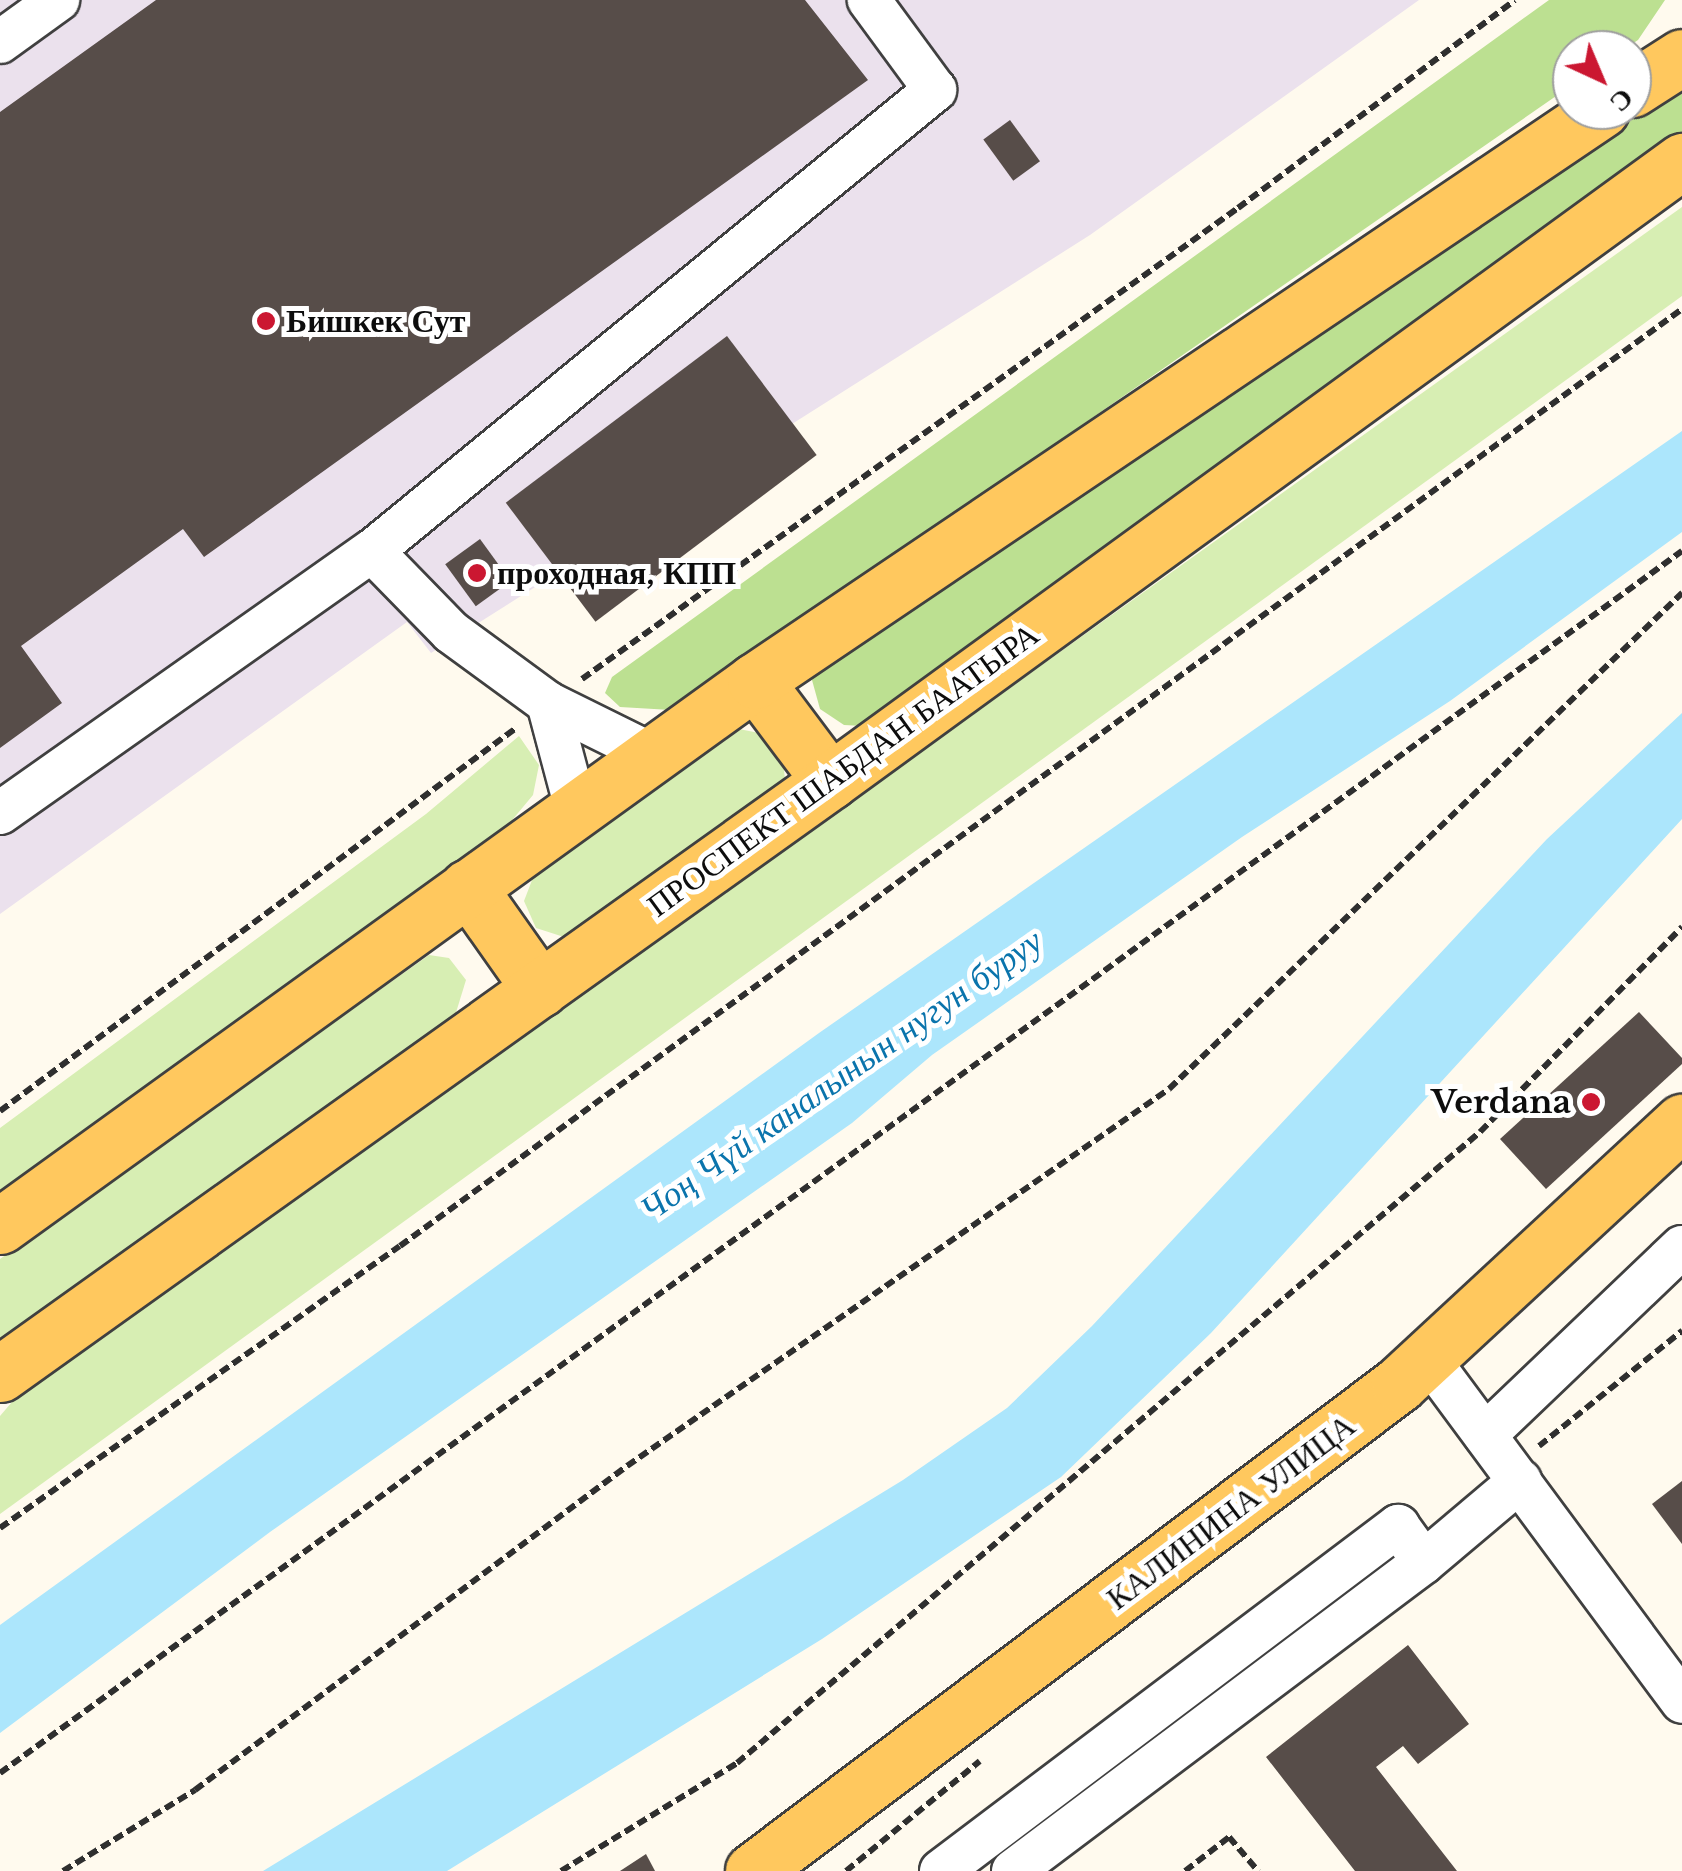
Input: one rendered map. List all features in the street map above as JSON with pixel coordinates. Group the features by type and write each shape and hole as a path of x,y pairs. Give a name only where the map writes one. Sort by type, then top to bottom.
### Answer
{"main road":[{"path":"1652,76 1682,57"},
{"path":"0,1226 756,680 1571,130"},
{"name":"ПРОСПЕКТ ШАБДАН БААТЫРА","path":"0,1374 830,781 1682,160"},
{"path":"756,680 830,781"},
{"path":"468,887 540,989"},
{"name":"КАЛИНИНА УЛИЦА","path":"753,1871 1368,1408 1682,1122"}],"street":[{"path":"0,42 58,0"},
{"path":"0,813 372,551 935,90 869,0"},
{"path":"372,551 450,632 548,704 650,754"},
{"path":"548,704 576,808"},
{"path":"1486,1435 1682,1247"},
{"path":"1427,1357 1682,1702"},
{"path":"1013,1871 1424,1562 1516,1475"},
{"path":"941,1871 1398,1526 1424,1562"}],"path":[{"path":"0,1112 548,704 1238,208 1515,0"},
{"path":"0,1528 400,1246 1682,309"},
{"path":"0,1773 1682,551"},
{"path":"62,1871 196,1790 627,1466 1169,1089 1682,592"},
{"path":"561,1871 752,1750 1480,1132 1682,927"},
{"path":"1516,1475 1682,1331"},
{"path":"1185,1871 1228,1837 1258,1871"}],"shaded area":[{"path":"0,0 1419,0 1090,235 431,653 407,622 0,914"}],"green space":[{"path":"1549,0 1665,0 1645,30 1552,30 1552,99 671,710 620,707 605,693 612,677"},
{"path":"1682,87 1682,143 863,726 844,725 820,709 812,680 816,670 1495,203 1613,130 1652,130 1652,106"},
{"path":"1682,207 1682,296 0,1514 0,1416 12,1402"},
{"path":"734,728 764,734 783,761 785,779 779,792 564,937 536,928 524,901 534,875"},
{"path":"519,736 539,765 533,795 503,831 0,1196 0,1128 426,814"},
{"path":"429,955 449,958 466,980 454,1019 0,1343 0,1259"}],"water":[{"name":"Чоң Чүй каналынын нугун буруу","path":"1682,431 1682,532 1450,701 1242,837 932,1055 852,1123 270,1532 0,1733 0,1625 819,1033"},
{"path":"1682,713 1682,819 1211,1333 1061,1477 822,1639 447,1871 263,1871 903,1480 1007,1408 1092,1326 1547,839"}],"building":[{"name":"Бишкек Сут","path":"156,0 805,0 868,80 204,557 183,529 21,646 62,703 0,748 0,112"},
{"path":"1010,120 1040,161 1013,181 983,139"},
{"path":"727,336 817,455 595,622 506,503"},
{"name":"проходная, КПП","path":"480,539 511,581 476,606 445,564"},
{"name":"Verdana","path":"1639,1012 1682,1058 1682,1064 1546,1189 1500,1139"},
{"path":"1682,1481 1682,1544 1652,1504"},
{"path":"1408,1645 1469,1724 1418,1764 1403,1746 1376,1767 1457,1871 1355,1871 1266,1757"},
{"path":"646,1854 655,1871 620,1871"}],"place":[{"name":"Бишкек Сут","path":"266,321"},
{"name":"проходная, КПП","path":"477,573"},
{"name":"Verdana","path":"1591,1102"}]}
